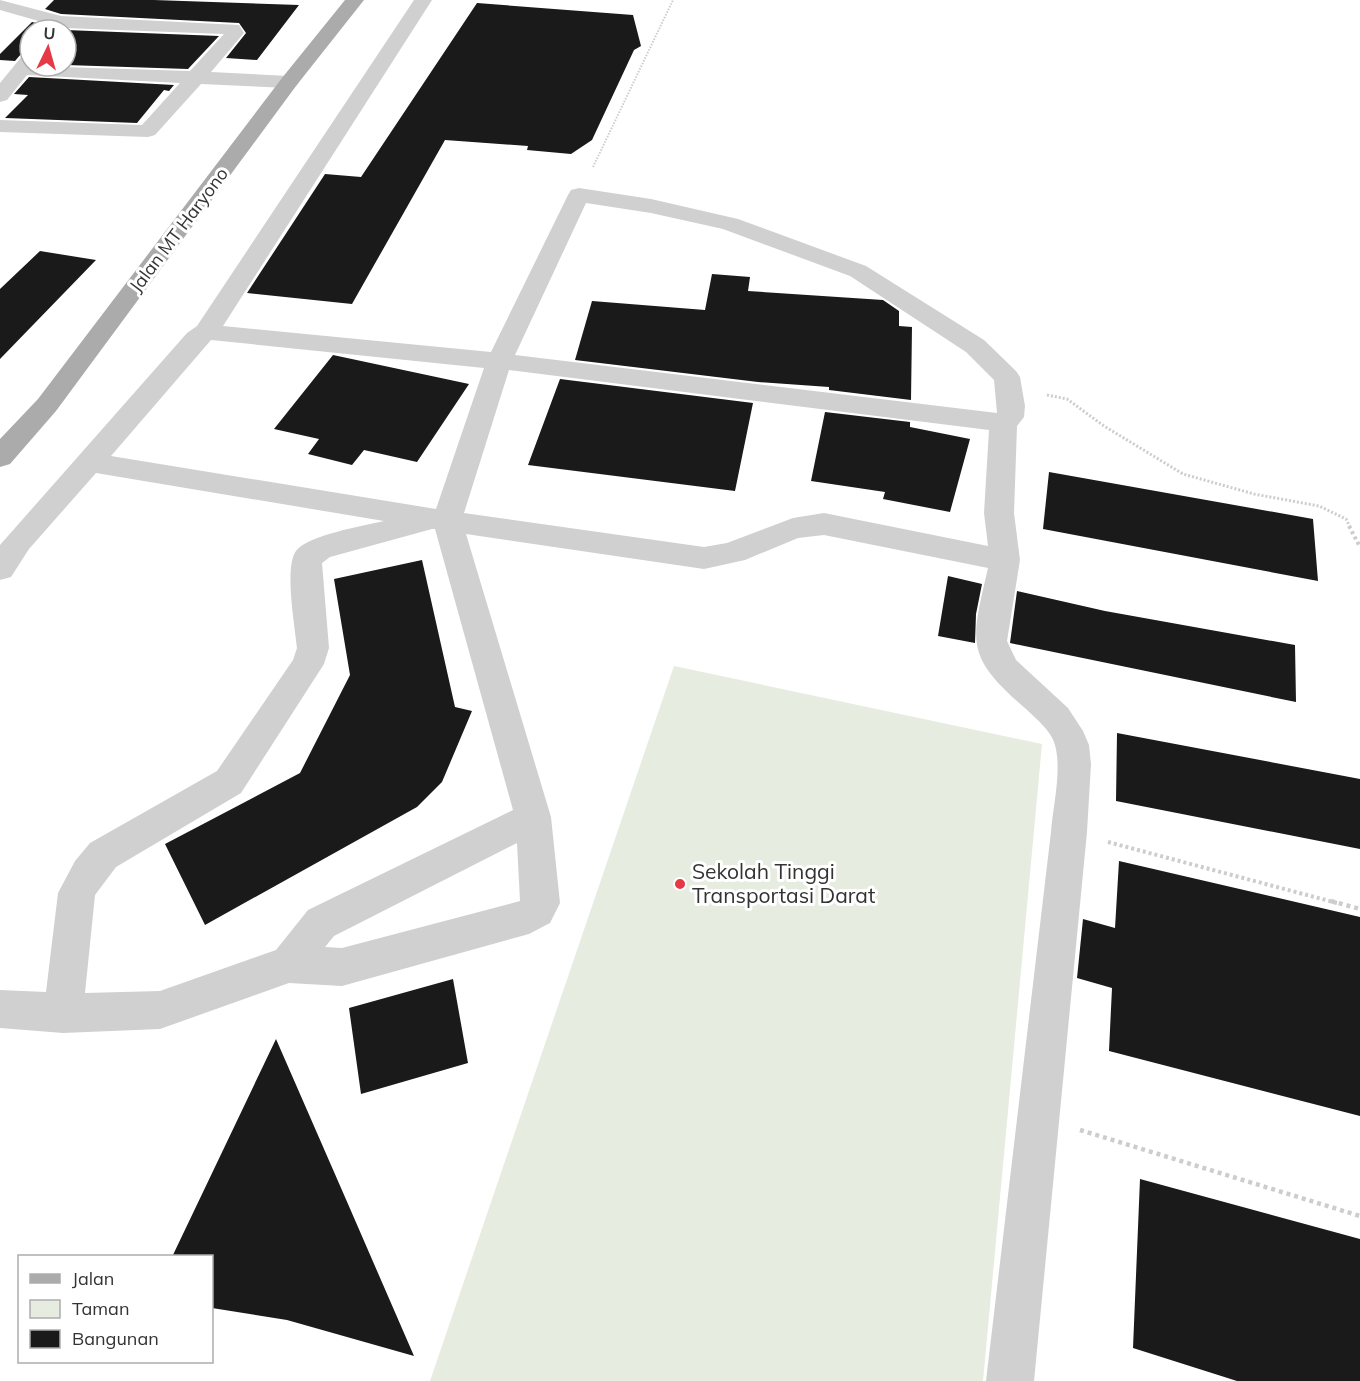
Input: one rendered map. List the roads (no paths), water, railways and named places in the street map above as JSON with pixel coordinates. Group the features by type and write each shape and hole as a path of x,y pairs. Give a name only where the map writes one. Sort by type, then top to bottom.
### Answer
{"main road":[{"name":"Jalan MT Haryono","path":"0,457 47,405 289,82 355,0"}],"street":[{"path":"0,569 18,541 196,339 206,332 423,0"},
{"path":"0,4 36,18"},
{"path":"0,126 148,131 235,30 78,26"},
{"path":"78,68 195,78 289,82"},
{"path":"0,96 18,74"},
{"path":"0,1009 63,1013 160,1010 290,964 342,967 529,916 537,911 541,903 533,817 440,519 499,361 579,195 651,206 730,224 858,271 975,346 1007,377 1011,387 1012,406 1010,417 1003,423 999,513 1005,560 990,641 998,659 1022,687 1065,729 1072,745 1069,832 1010,1381"},
{"path":"206,332 499,361 1003,423"},
{"path":"90,462 440,519 704,558 723,557 797,527 824,524 1005,560"},
{"path":"63,1013 76,893 88,873 103,855 229,782 308,664 313,648 306,568 308,557 320,549 440,519"},
{"path":"290,964 321,923 533,817"}],"place":[{"name":"Sekolah Tinggi Transportasi Darat","path":"680,884"}]}
